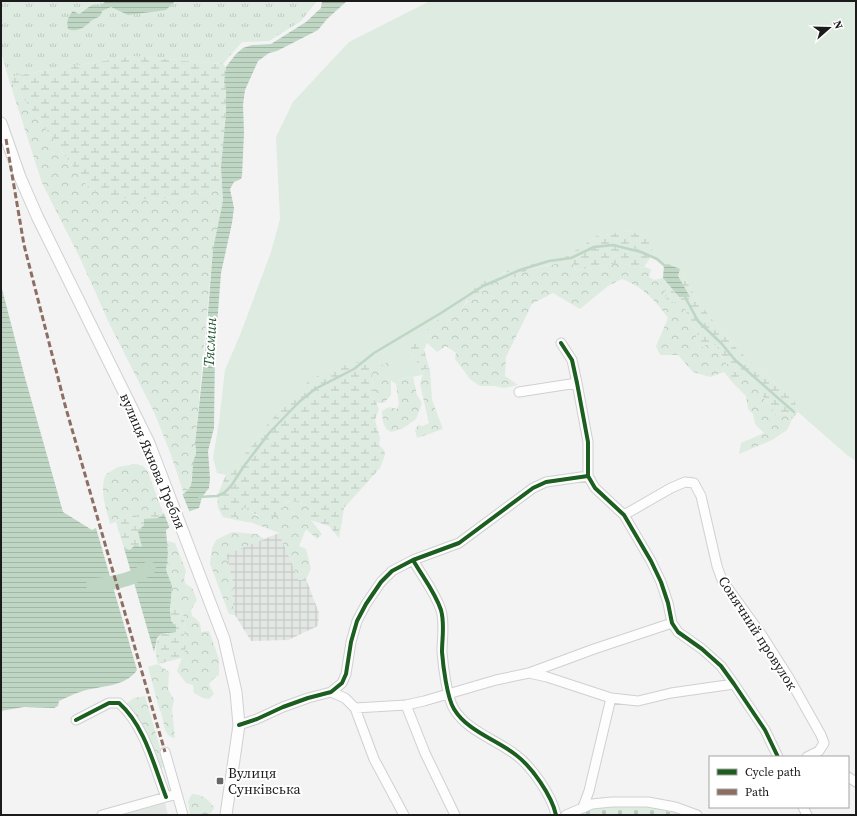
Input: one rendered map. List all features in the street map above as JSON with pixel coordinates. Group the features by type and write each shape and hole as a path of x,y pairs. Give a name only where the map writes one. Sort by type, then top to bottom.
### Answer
{"main road":[{"name":"вулиця Яхнова Гребля","path":"1,123 20,178 37,216 159,467 224,639 236,692 239,725 226,815"}],"street":[{"path":"561,343 572,360 577,383 588,442 588,476 595,488 624,515 651,561 661,582 668,603 672,623 678,632 702,649 721,666 765,730 778,756"},
{"path":"519,392 577,383"},
{"path":"239,725 289,705 331,692 342,683 346,674 351,642 357,621 366,604 381,582 392,571 413,560 459,543 533,488 546,482 588,476"},
{"name":"Сонячний провулок","path":"624,515 671,488 685,482 694,483 701,496 717,566 722,580 789,678 821,735 824,743 819,751 810,756"},
{"path":"413,560 441,610 443,623 442,654 448,694 453,708 461,718 474,728 517,755 529,768 541,785 555,809 556,815"},
{"path":"355,708 406,705 496,680 529,673 594,649 672,623"},
{"path":"529,673 547,677 611,698 638,701 670,693 734,684"},
{"path":"342,683 345,698"},
{"path":"331,692 345,698 355,708 374,759 404,815"},
{"path":"583,807 589,791 611,698"},
{"path":"76,720 109,703 119,703 126,709 146,743 166,797"},
{"path":"406,705 425,753 455,815"},
{"path":"165,752 183,815"},
{"path":"102,815 177,794"},
{"path":"566,815 592,804 612,802 648,802 675,807 697,815"}],"shaded area":[{"path":"279,533 299,580 306,579 319,613 318,626 288,640 251,641 235,615 232,600 233,583 226,554"},
{"path":"165,803 168,815 122,815"}],"green space":[{"path":"1,1 317,1 301,21 269,41 242,42 223,64 132,56 8,77 1,51"},
{"path":"430,1 856,1 856,461 847,455 798,412 794,399 731,343 697,300 680,269 668,264 664,265 651,256 651,238 626,230 596,236 578,249 567,254 563,263 543,266 528,263 504,272 497,279 472,290 462,308 451,320 442,326 426,332 427,343 424,350 418,342 409,351 415,357 422,375 400,379 396,384 390,380 391,371 396,365 383,365 372,373 369,365 259,434 255,442 226,475 217,473 213,458 225,370 240,335 271,252 280,219 276,137 293,102 349,42"},
{"path":"132,56 223,64 226,67 224,81 226,87 226,113 221,167 222,184 211,191 182,197 145,199 124,198 89,189 8,77"},
{"path":"8,77 89,189 145,199 182,197 211,191 222,184 223,201 213,249 195,444 197,454 193,464 191,485 184,494 170,452 154,412 110,325 80,258 42,183"},
{"path":"626,230 651,238 652,255 644,267 638,268 620,263 576,270 572,261 563,263 567,254 578,249 596,236"},
{"path":"572,261 576,270 620,263 638,268 644,267 651,269 649,277 654,280 663,278 672,289 664,292 666,299 684,307 691,324 698,331 695,342 700,348 709,343 717,345 722,358 733,363 737,369 728,377 724,372 710,377 693,372 678,355 660,355 656,346 668,318 648,295 636,286 622,279 608,286 580,309 553,293 532,304 506,357 505,376 518,385 504,388 495,386 480,386 470,379 455,359 456,353 446,346 437,352 427,343 426,332 434,319 447,323 467,302 480,297 483,290 497,279 516,277 529,269"},
{"path":"528,263 543,266 529,269 516,277 497,279 511,269"},
{"path":"680,269 697,300 731,343 794,399 798,412 792,419 785,413 775,415 771,406 764,399 753,379 740,376 732,382 728,377 736,370 733,363 726,364 716,345 709,343 700,348 695,342 698,331 691,324 684,307 666,299 664,292 672,289 679,297 678,276"},
{"path":"497,279 483,290 480,297 467,302 472,290 483,280"},
{"path":"411,341 418,341 424,350 430,370 424,369 422,375 415,357 409,351"},
{"path":"388,359 399,359 391,371 391,395 384,403 376,403 373,396 372,373 378,366 385,364"},
{"path":"358,362 369,365 372,373 373,396 379,409 375,420 380,438 379,445 384,450 385,455 380,468 344,508 339,538 329,526 310,520 308,506 297,502 289,501 284,504 280,515 265,517 253,513 244,507 236,513 236,520 223,517 218,508 217,496 226,475 255,442 259,434 289,400 311,379 338,367"},
{"path":"424,369 430,370 432,400 443,429 417,438 415,430 418,425 423,426 429,423 420,384"},
{"path":"740,376 753,379 764,399 771,406 775,415 785,413 792,419 787,430 772,440 739,454 741,443 764,433 755,424 753,414 748,409 746,396 732,382"},
{"path":"413,377 417,395 422,403 416,419 402,429 391,432 386,429 383,422 382,411 389,407 397,409 399,404 396,384 400,379"},
{"path":"135,464 143,466 148,472 159,502 155,509 135,519 129,515 110,524 103,493 106,474 118,467"},
{"path":"290,501 308,506 311,520 322,534 317,539 306,529 299,546 306,549 311,569 306,579 299,580 279,533 253,523 236,520 236,513 244,507 257,516 280,515 284,504"},
{"path":"159,502 163,513 158,518 151,519 143,547 130,550 124,548 116,522 123,516 129,515 135,519 139,511 151,511"},
{"path":"232,532 257,534 264,539 226,555 233,583 232,600 235,615 229,614 210,564 212,548 216,540"},
{"path":"167,541 175,543 186,571 184,580 186,584 192,588 197,600 191,610 192,616 199,622 201,632 209,631 219,659 219,675 209,684 214,694 209,699 203,698 194,693 193,685 186,683 177,671 186,647 183,640 185,630 184,617 179,607 170,601 166,570 168,554"},
{"path":"170,601 179,607 184,617 185,630 183,640 186,647 182,658 158,664 156,656 157,641 161,634 168,634 176,626 171,621"},
{"path":"158,664 169,672 168,689 174,700 172,710 175,738 171,737 166,731 148,667"},
{"path":"145,696 163,758 164,767 159,769 137,718 126,704 134,698"},
{"path":"192,794 202,796 210,802 214,808 211,813 206,815 190,815 188,801"},
{"path":"624,806 650,807 683,815 577,815 592,809"}],"water":[{"path":"106,1 175,1 166,10 128,15 111,7 102,11 99,16 81,29 68,29 68,19 73,11 79,14 92,5 100,6"},
{"name":"Тясмин","path":"322,1 347,1 327,19 318,30 277,51 269,53 258,61 245,90 243,105 244,133 242,176 241,179 234,182 230,189 234,208 221,273 215,350 214,428 208,451 210,478 209,488 202,497 199,508 190,511 166,530 168,554 166,570 172,586 170,609 171,621 176,626 176,632 161,634 157,638 154,652 124,548 130,550 135,545 142,547 138,531 144,525 144,519 158,518 181,499 181,495 188,490 192,483 193,461 196,453 195,444 205,351 213,249 223,201 221,167 226,113 226,87 224,82 226,67 236,54 243,48 252,45 271,44 306,22 321,8"},
{"path":"668,264 680,269 678,276 690,297 679,297 663,278 664,265"},
{"path":"1,285 24,374 63,512 92,530 96,528 137,670 126,680 75,694 59,701 58,706 54,708 24,707 1,711"}],"pier":[{"path":"182,493 190,513 170,529 163,511 179,498 179,494"}],"waterway":[{"path":"199,497 217,496 224,493 231,486 270,432 299,402 315,389 354,369 374,353 483,286 520,270 549,261 571,258 594,247 613,245 641,252 657,259 665,266"},
{"path":"684,295 698,321 722,344 735,360 794,412"},
{"name":"Тясмин","path":"93,585 122,581 136,576 149,568"}],"marked path":[{"path":"6,139 24,245 65,405 165,752"}],"cycle path":[{"path":"561,343 572,360 577,383 588,442 588,476 595,488 624,515 651,561 661,582 668,603 672,623 678,632 702,649 721,666 765,730 778,756"},
{"path":"239,725 308,698 331,692 342,683 346,674 351,642 357,621 366,604 381,582 392,571 413,560 459,543 533,488 546,482 588,476"},
{"path":"413,560 432,590 441,610 443,626 443,665 447,690 454,709 466,723 522,760 535,774 546,791 554,807 556,815"},
{"path":"76,720 109,703 119,703 136,723 148,747 166,797"}],"place":[{"name":"Вулиця Сунківська","path":"220,781"}]}
